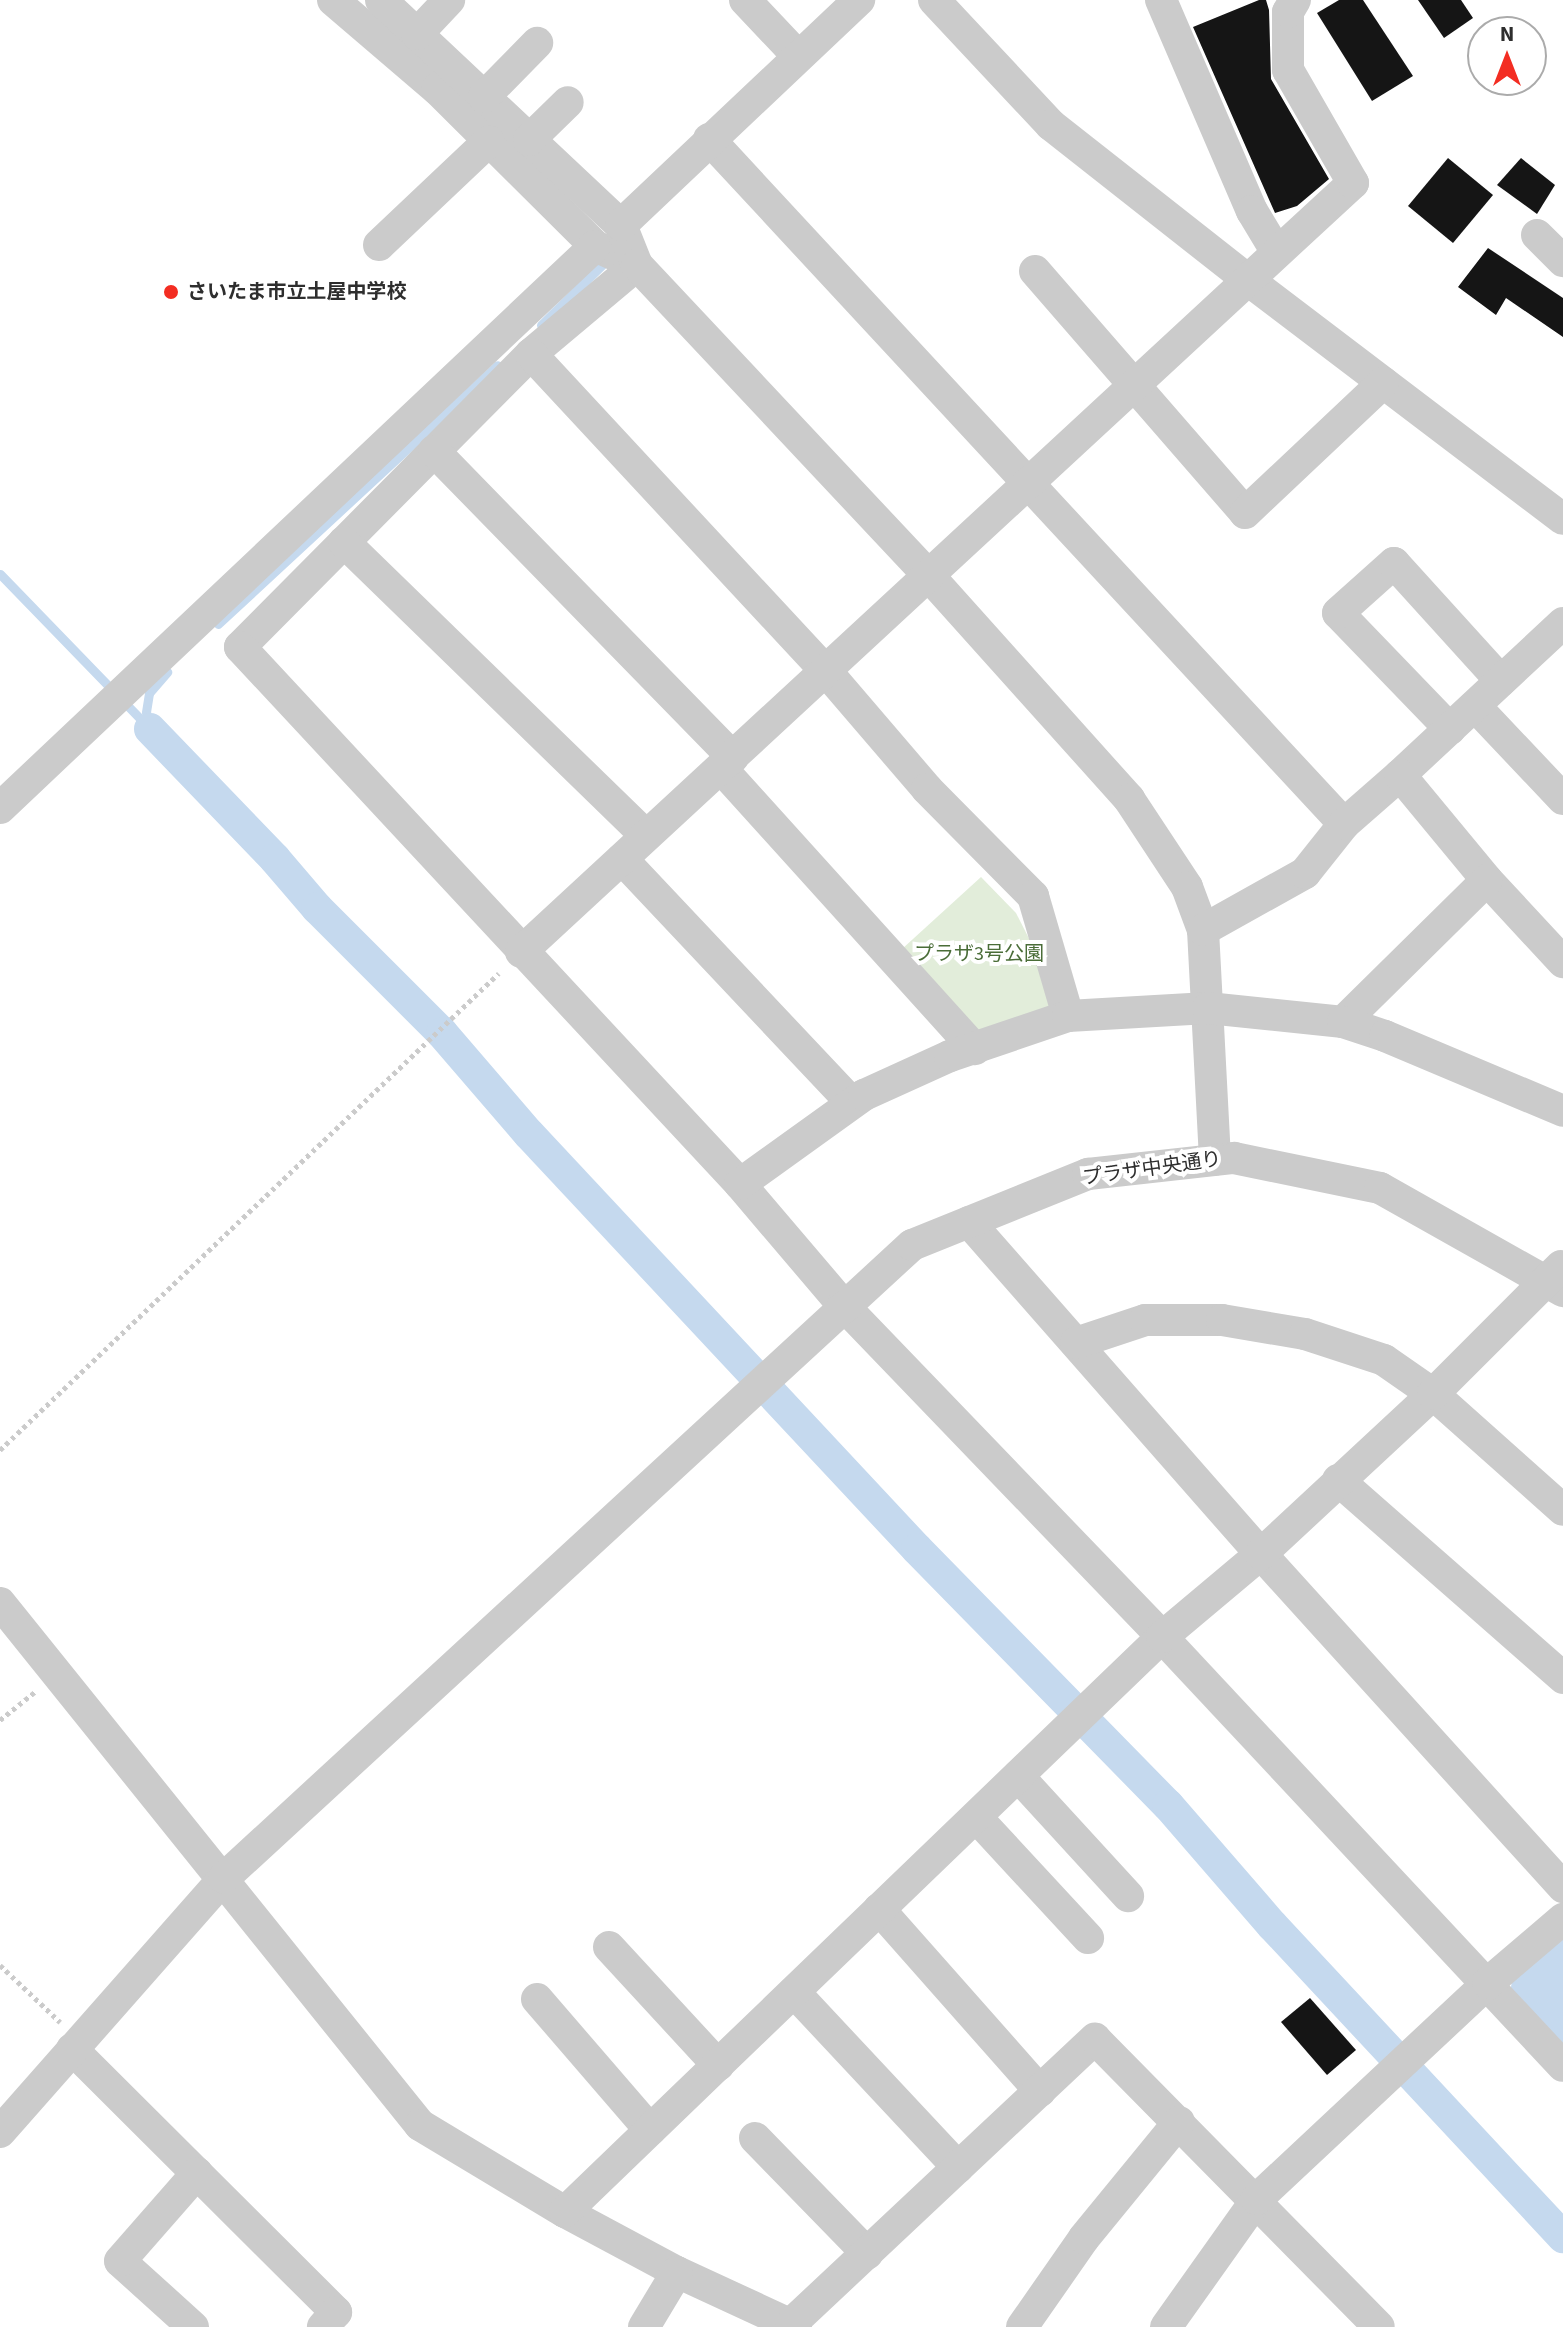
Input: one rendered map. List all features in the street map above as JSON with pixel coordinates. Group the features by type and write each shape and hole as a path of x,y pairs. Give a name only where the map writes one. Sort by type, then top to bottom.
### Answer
{"street":[{"path":"333,0 437,89 595,246 637,265"},
{"path":"381,0 621,225 637,265 929,576 1129,799 1187,887 1203,930 1215,1160"},
{"path":"417,34 449,0"},
{"path":"745,0 798,56"},
{"path":"621,225 859,0"},
{"path":"934,0 1051,125 1248,280 1563,519"},
{"path":"1161,0 1252,211 1276,251"},
{"path":"521,952 1353,183 1288,70 1288,12 1295,0"},
{"path":"484,97 537,43"},
{"path":"529,140 568,102"},
{"path":"709,139 1344,824"},
{"path":"379,245 489,141"},
{"path":"1537,235 1563,261"},
{"path":"0,808 595,246"},
{"path":"637,265 531,354 240,647 740,1184 843,1305 1162,1637 1563,2066"},
{"path":"1035,271 1245,513 1383,383"},
{"path":"531,354 826,671 927,789 1033,896 1068,1016"},
{"path":"434,451 727,762 975,1049"},
{"path":"344,542 646,836"},
{"path":"1450,729 1338,613 1394,563 1501,681"},
{"path":"1203,930 1305,873 1344,824 1563,623"},
{"path":"1475,706 1563,799"},
{"path":"1400,775 1487,880 1563,962"},
{"path":"622,859 852,1103"},
{"path":"1343,1022 1487,880"},
{"path":"740,1184 852,1103 950,1056 1068,1016 1208,1008 1343,1022 1385,1036 1563,1111"},
{"name":"プラザ中央通り","path":"0,2132 224,1878 843,1305 912,1245 1088,1174 1234,1158 1380,1188 1557,1278"},
{"path":"969,1222 1261,1554 1563,1887"},
{"path":"565,2212 1162,1637 1261,1554 1557,1278"},
{"path":"1076,1343 1145,1320 1222,1320 1305,1334 1384,1360 1433,1394 1563,1510"},
{"path":"1338,1480 1563,1678"},
{"path":"0,1603 420,2125 565,2212 677,2272 794,2326 867,2253 1095,2039 1257,2199 1379,2327"},
{"path":"1018,1776 1128,1896"},
{"path":"976,1817 1088,1938"},
{"path":"879,1909 1040,2091"},
{"path":"1166,2327 1257,2199 1488,1983 1563,1919"},
{"path":"609,1947 718,2065"},
{"path":"794,1992 958,2167"},
{"path":"537,1999 650,2130"},
{"path":"75,2044 197,2173 336,2312 323,2327"},
{"path":"1022,2327 1084,2238 1179,2122"},
{"path":"755,2138 867,2253"},
{"path":"193,2327 120,2261 197,2173"},
{"path":"644,2327 677,2272"}],"path":[{"path":"0,1450 521,952"},
{"path":"0,1720 58,1673"},
{"path":"0,1965 75,2044"}],"green space":[{"name":"プラザ3号公園","path":"981,877 1016,913 1041,962 1052,1002 1042,1020 990,1033 974,1029 902,949"}],"water":[{"path":"1563,1933 1563,2051 1510,1994 1512,1980"}],"building":[{"path":"1259,0 1266,0 1269,10 1271,79 1329,179 1297,206 1275,213 1193,27"},
{"path":"1339,0 1363,0 1413,76 1372,101 1317,13"},
{"path":"1418,0 1461,0 1472,16 1467,16 1467,22 1444,38"},
{"path":"1448,158 1493,195 1453,243 1408,206"},
{"path":"1521,158 1555,185 1537,214 1497,185"},
{"path":"1488,248 1563,298 1563,337 1506,298 1496,315 1458,287"},
{"path":"1310,1998 1356,2050 1327,2075 1281,2022"}],"waterway":[{"path":"541,325 607,260"},
{"path":"218,624 498,365"},
{"path":"0,574 150,729"},
{"path":"150,729 146,712 149,693 167,672"},
{"path":"150,729 275,859 317,908 442,1033 529,1134 917,1549 1168,1805 1272,1925 1563,2237"}],"place":[{"name":"さいたま市立土屋中学校","path":"171,292"}]}
